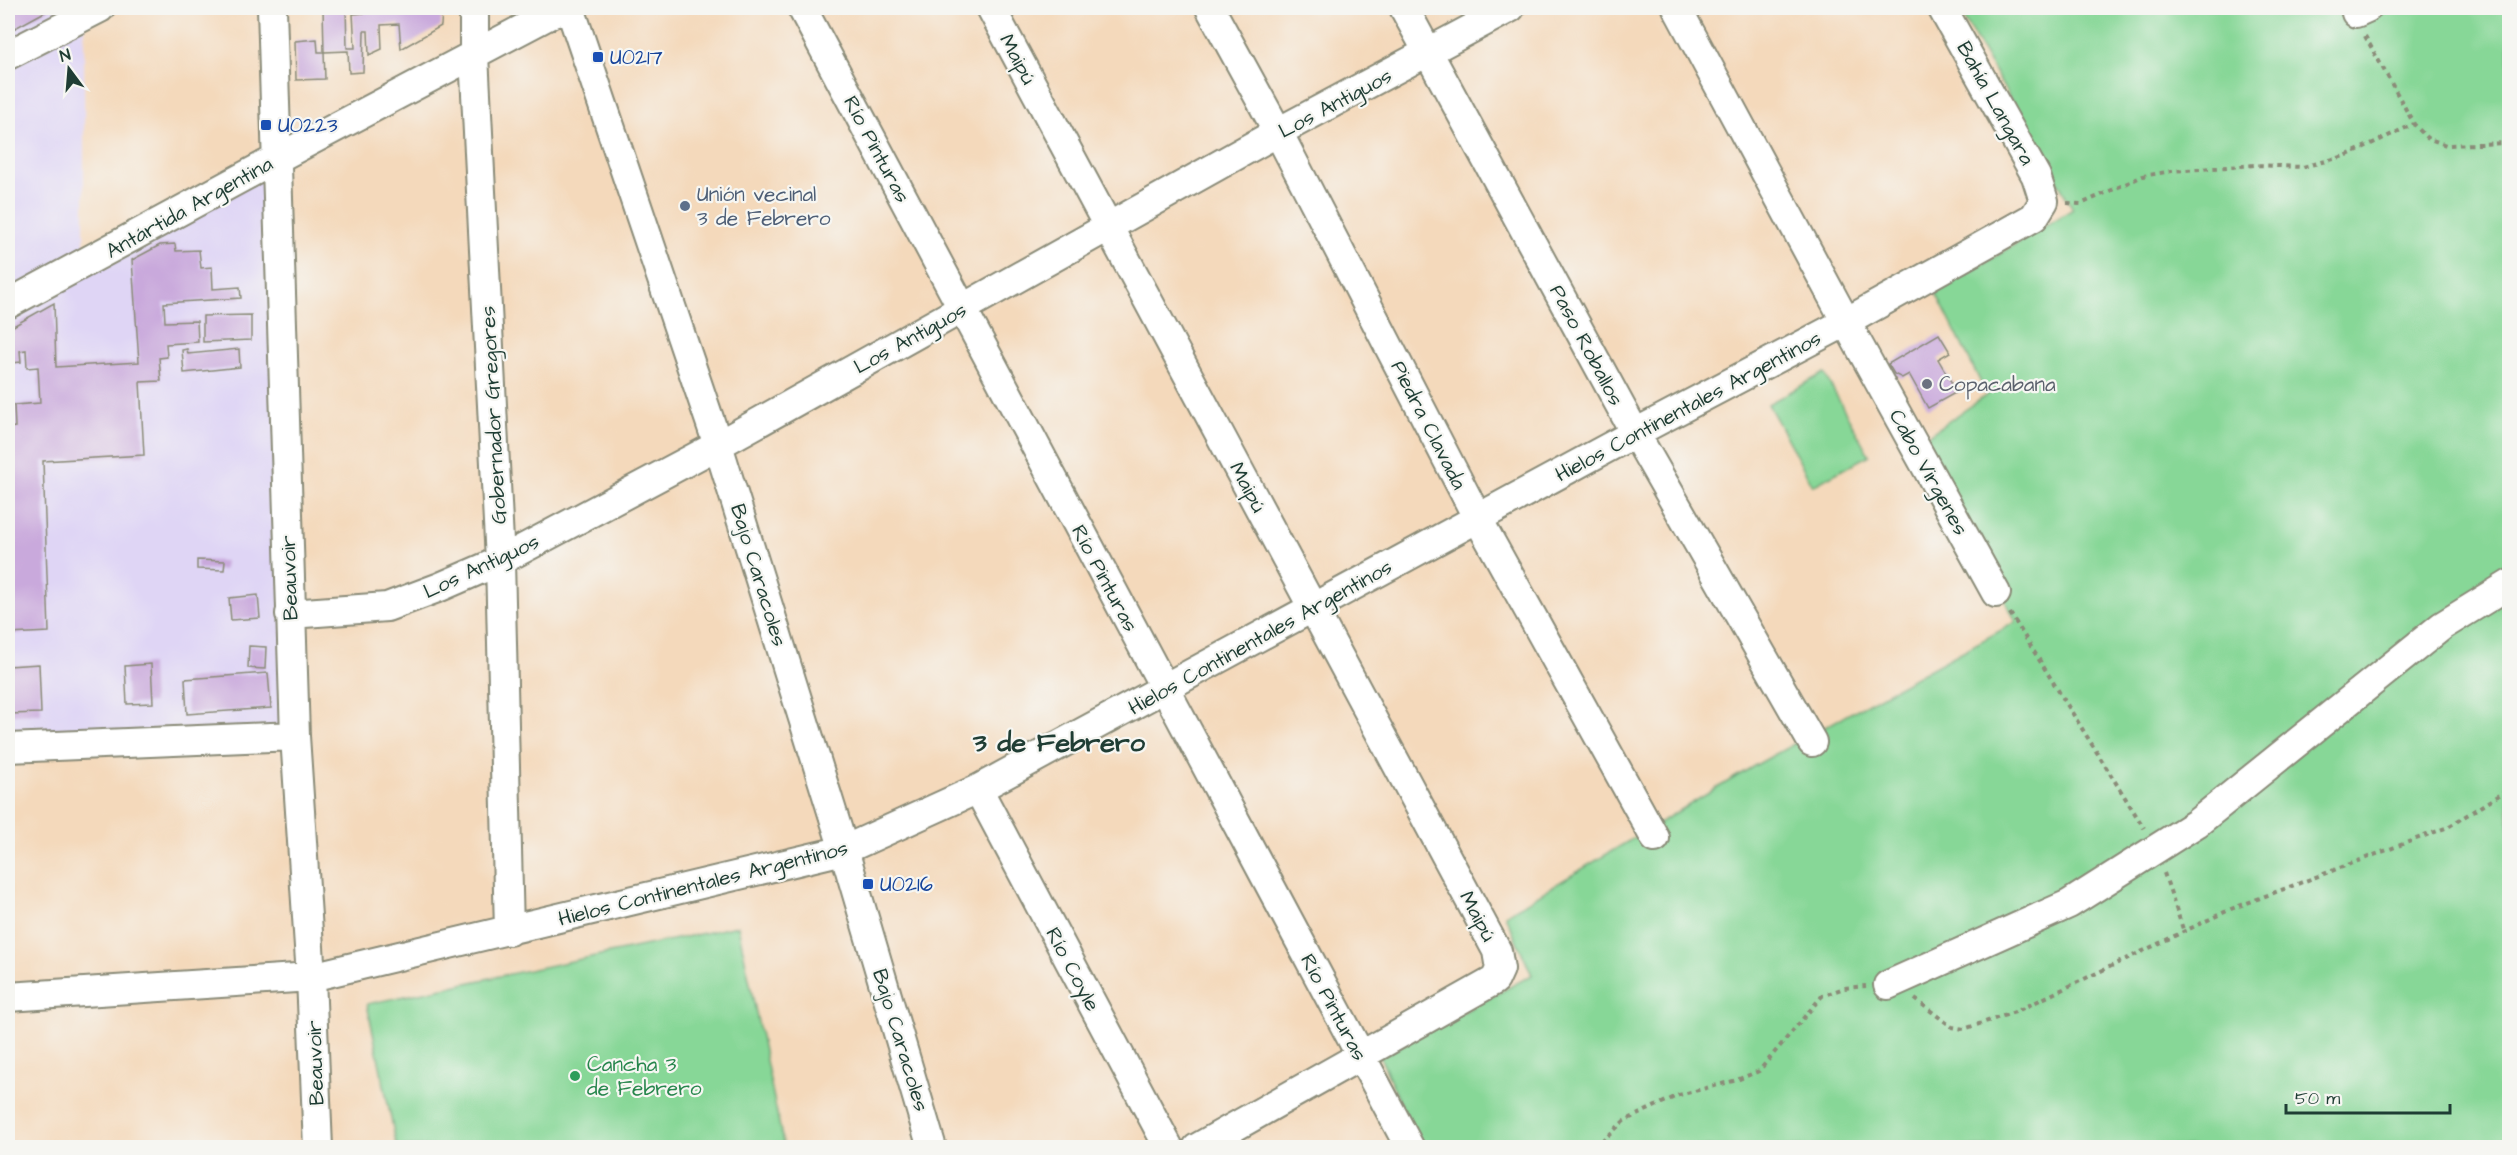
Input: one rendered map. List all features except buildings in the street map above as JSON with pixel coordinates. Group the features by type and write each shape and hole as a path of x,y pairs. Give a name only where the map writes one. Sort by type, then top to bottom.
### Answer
{"street":[{"name":"Beauvoir","path":"272,8 290,614 295,736 311,977 318,1148"},
{"name":"Gobernador Gregores","path":"474,8 474,55 500,561 509,931"},
{"name":"Río Pinturas","path":"802,8 1410,1148"},
{"name":"Maipú","path":"991,8 1497,951 1500,969 1495,981 1361,1057"},
{"name":"Piedra Clavada","path":"1210,8 1278,132 1478,519 1655,838"},
{"name":"Paso Roballos","path":"1404,8 1635,433 1812,742"},
{"name":"Los Antiguos","path":"290,614 387,607 500,561 718,445 1278,132 1510,8"},
{"name":"Cabo Virgenes","path":"1677,8 1846,322 1996,593"},
{"name":"Bahía Langara","path":"1942,8 2036,176 2044,201"},
{"name":"Antártida Argentina","path":"8,304 557,9"},
{"name":"Bajo Caracoles","path":"557,9 718,445 844,850 932,1148"},
{"path":"8,55 89,10"},
{"name":"Hielos Continentales Argentinos","path":"8,997 311,977 844,850 978,789 1635,433 1846,322 2034,217 2044,201"},
{"path":"1888,985 2069,904 2197,823 2442,626 2510,584"},
{"path":"8,748 295,736"},
{"name":"Río Coyle","path":"978,789 1169,1148"},
{"path":"1197,1148 1361,1057"}],"path":[{"path":"2361,10 2370,46 2414,124 2427,138 2446,145 2510,143"},
{"path":"2044,201 2081,204 2144,176 2172,171 2255,165 2303,167 2345,156 2414,124"},
{"path":"1996,593 2156,849 2184,932"},
{"path":"1595,1148 1624,1121 1679,1095 1737,1080 1759,1071 1822,996 1845,988 1888,985 1918,1000 1952,1027 1964,1029 2015,1012 2231,909 2448,827 2510,788"}],"shaded area":[{"path":"8,8 84,8 84,265 278,158 295,736 8,748"}],"green space":[{"path":"1958,8 2509,8 2509,1147 1420,1147 1380,1057 1532,975 1505,915 1754,766 2016,622 1924,438 1987,395 1936,293 2073,209"},
{"path":"1824,373 1869,455 1813,486 1768,404"},
{"name":"Cancha 3 de Febrero","path":"738,926 784,1147 397,1147 367,1004"}],"place":[{"name":"U0217","path":"598,57"},
{"name":"U0223","path":"266,125"},
{"name":"Unión vecinal 3 de Febrero","path":"685,206"},
{"name":"Copacabana","path":"1927,384"},
{"name":"U0216","path":"868,884"},
{"name":"Cancha 3 de Febrero","path":"575,1076"}],"district":[{"name":"3 de Febrero","path":"1059,742"}]}
